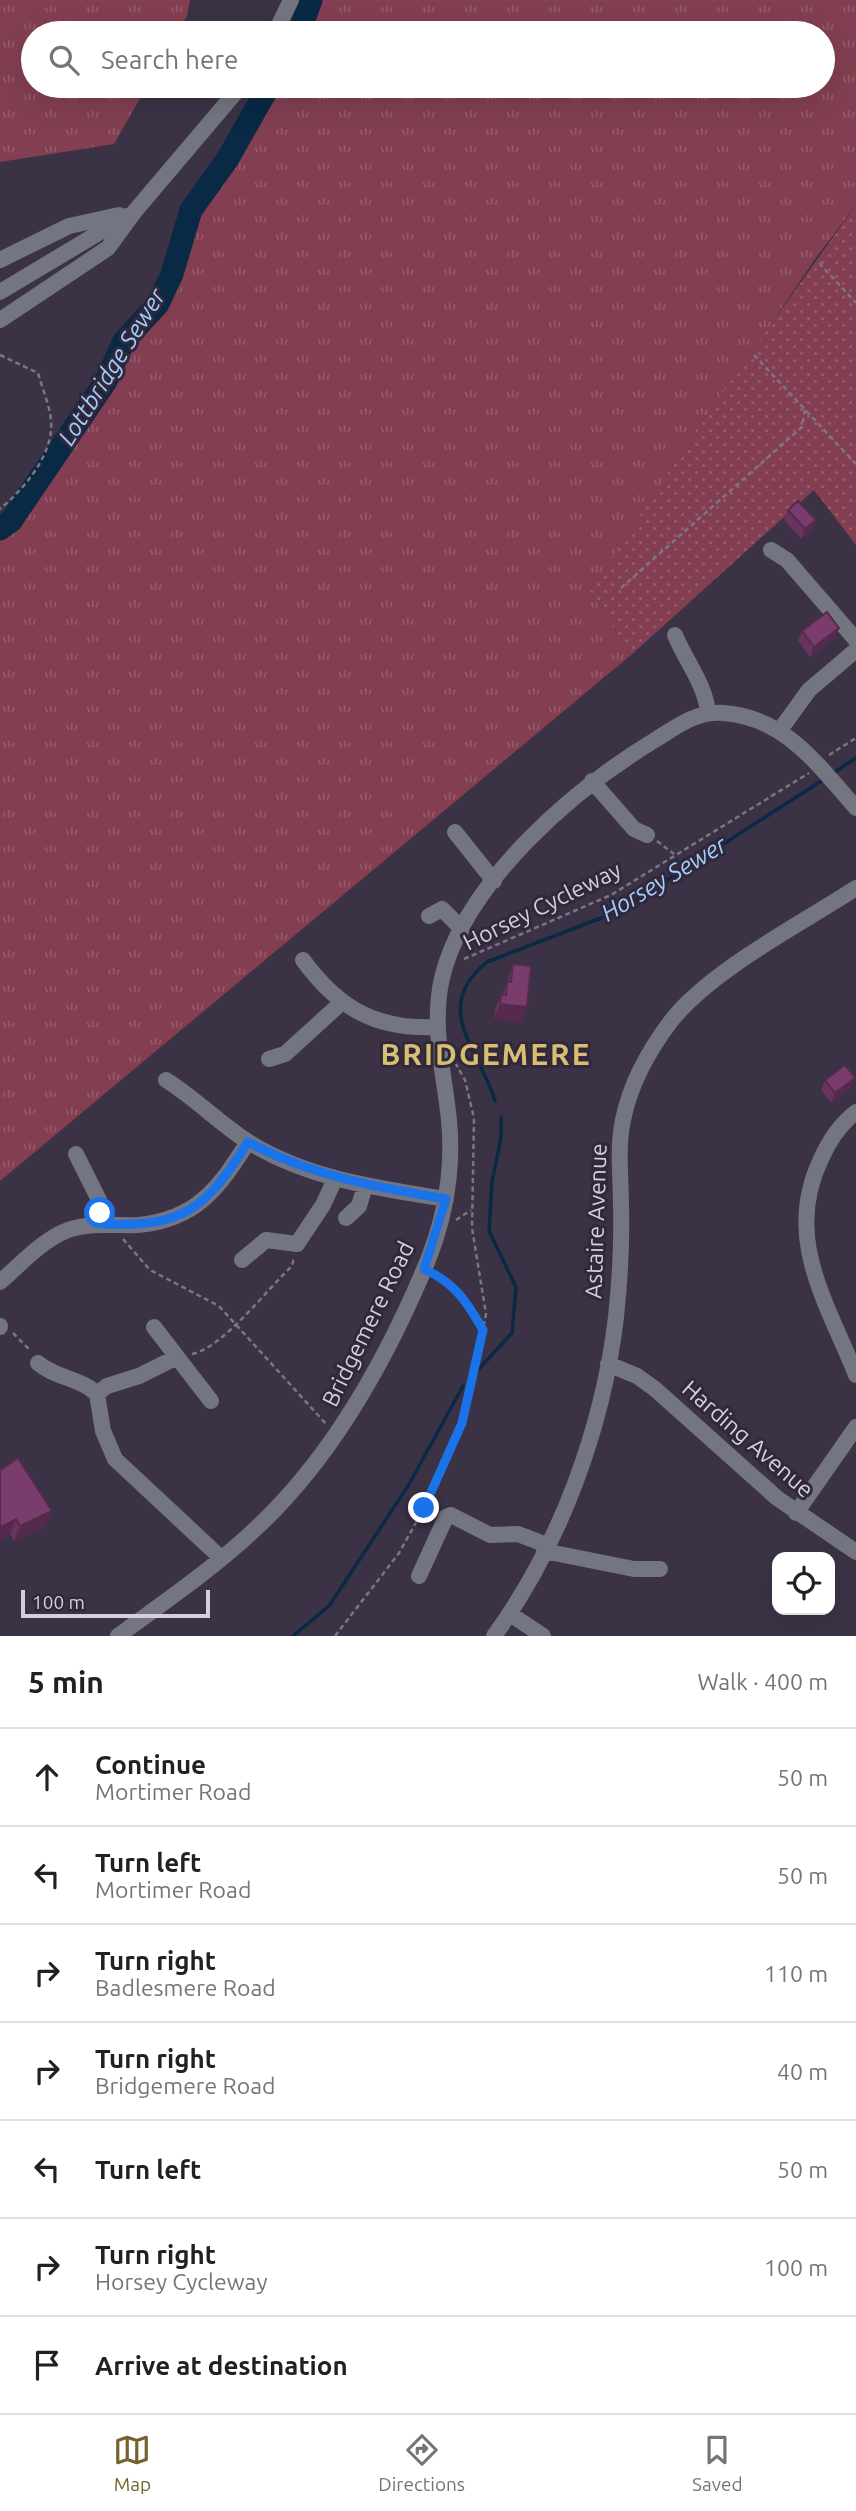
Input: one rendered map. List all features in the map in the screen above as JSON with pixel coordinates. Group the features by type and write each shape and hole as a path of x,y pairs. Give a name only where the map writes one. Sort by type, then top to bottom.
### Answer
{"street":[{"path":"281,21 291,0"},
{"path":"0,320 107,248 135,211 232,98"},
{"path":"0,260 69,226 135,211"},
{"path":"1,289 135,211"},
{"path":"771,550 787,560 856,640"},
{"path":"675,635 702,685 708,713 757,719 780,730 820,768 856,808"},
{"path":"780,730 809,690 856,649"},
{"name":"Bridgemere Road","path":"118,1636 221,1558 269,1515 337,1434 355,1406 424,1269 446,1199 451,1150 436,1027 443,974 462,929 494,881 546,822 592,781 685,721 708,713"},
{"path":"592,781 634,829 647,835"},
{"path":"455,832 494,881"},
{"name":"Astaire Avenue","path":"494,1636 510,1614 546,1548 587,1446 608,1364 620,1276 622,1122 641,1071 673,1019 697,995 743,961 856,888"},
{"path":"429,916 442,909 462,929"},
{"path":"303,960 341,1003 394,1026 436,1027"},
{"path":"269,1059 285,1054 341,1003"},
{"path":"166,1080 248,1142 288,1162 335,1179 446,1199"},
{"path":"856,1112 831,1138 817,1167 809,1187 804,1227 812,1268 856,1375"},
{"path":"0,1282 56,1235 101,1224 160,1222 180,1216 209,1196 248,1142"},
{"path":"76,1154 99,1200 101,1224"},
{"path":"242,1260 266,1240 297,1244 323,1205 335,1179"},
{"path":"346,1217 359,1206 365,1186"},
{"path":"154,1327 211,1401"},
{"path":"97,1394 107,1386 139,1376 177,1357"},
{"path":"38,1363 47,1370 83,1384 97,1394 103,1431 115,1459 221,1558"},
{"name":"Harding Avenue","path":"608,1364 622,1368 655,1389 796,1513 856,1552"},
{"path":"796,1513 856,1427"},
{"path":"419,1576 446,1517 451,1515 491,1535 518,1534 546,1548 634,1569 660,1569"},
{"path":"510,1614 543,1636"}],"path":[{"path":"819,263 856,303"},
{"path":"0,355 37,373 51,420 49,448 13,498 0,509"},
{"path":"754,355 856,464"},
{"path":"621,588 802,427 805,410"},
{"name":"Horsey Cycleway","path":"456,966 466,957 611,895 674,854 820,768 856,738"},
{"path":"647,835 674,854"},
{"path":"335,1636 399,1553 424,1508 465,1415 483,1330 484,1299 471,1210 474,1118 465,1080 454,1059"},
{"path":"118,1225 120,1235 131,1251 150,1270 206,1298 237,1323 314,1415 337,1434"},
{"path":"177,1357 201,1353 237,1323 292,1266 297,1244"},
{"path":"424,1269 441,1277 464,1297 483,1330"},
{"path":"0,1326 10,1329 33,1352 38,1363"}],"green space":[{"path":"0,0 190,0 184,21 21,21 21,98 140,98 114,144 0,162"},
{"path":"311,0 856,0 856,205 815,259 590,591 631,655 0,1181 0,529 11,521 106,382 124,341 158,303 172,274 191,210 227,160 262,98 835,98 835,21 303,21"},
{"path":"856,205 856,545 814,490 631,655 590,591 704,418"}],"building":[{"path":"798,501 816,520 805,529 788,510"},
{"path":"827,612 839,628 814,647 802,631"},
{"path":"513,964 531,966 527,1007 500,1004 501,995 506,995 507,982 511,982"},
{"path":"845,1065 855,1078 835,1093 825,1080"},
{"path":"18,1458 52,1511 20,1526 16,1519 0,1528 0,1470"}],"waterway":[{"name":"Lottbridge Sewer","path":"303,21 311,0"},
{"name":"Lottbridge Sewer","path":"0,529 11,521 106,381 124,341 158,304 172,274 191,210 227,160 262,98"},
{"name":"Horsey Sewer","path":"832,774 856,758"},
{"name":"Horsey Sewer","path":"495,1101 464,1030 461,1013 462,996 470,979 487,962 619,911 826,778"},
{"name":"Horsey Sewer","path":"478,1370 512,1333 516,1287 489,1231 492,1182 501,1137 501,1117"},
{"name":"Horsey Sewer","path":"293,1636 329,1606 408,1486 463,1386"}],"district":[{"name":"BRIDGEMERE","path":"486,1055"}],"route":[{"path":"100,1213 101,1224 138,1225 180,1216 209,1196 248,1142 288,1162 335,1179 394,1192 446,1199 438,1232 424,1269 454,1286 464,1297 483,1330 462,1423 424,1508"}]}
